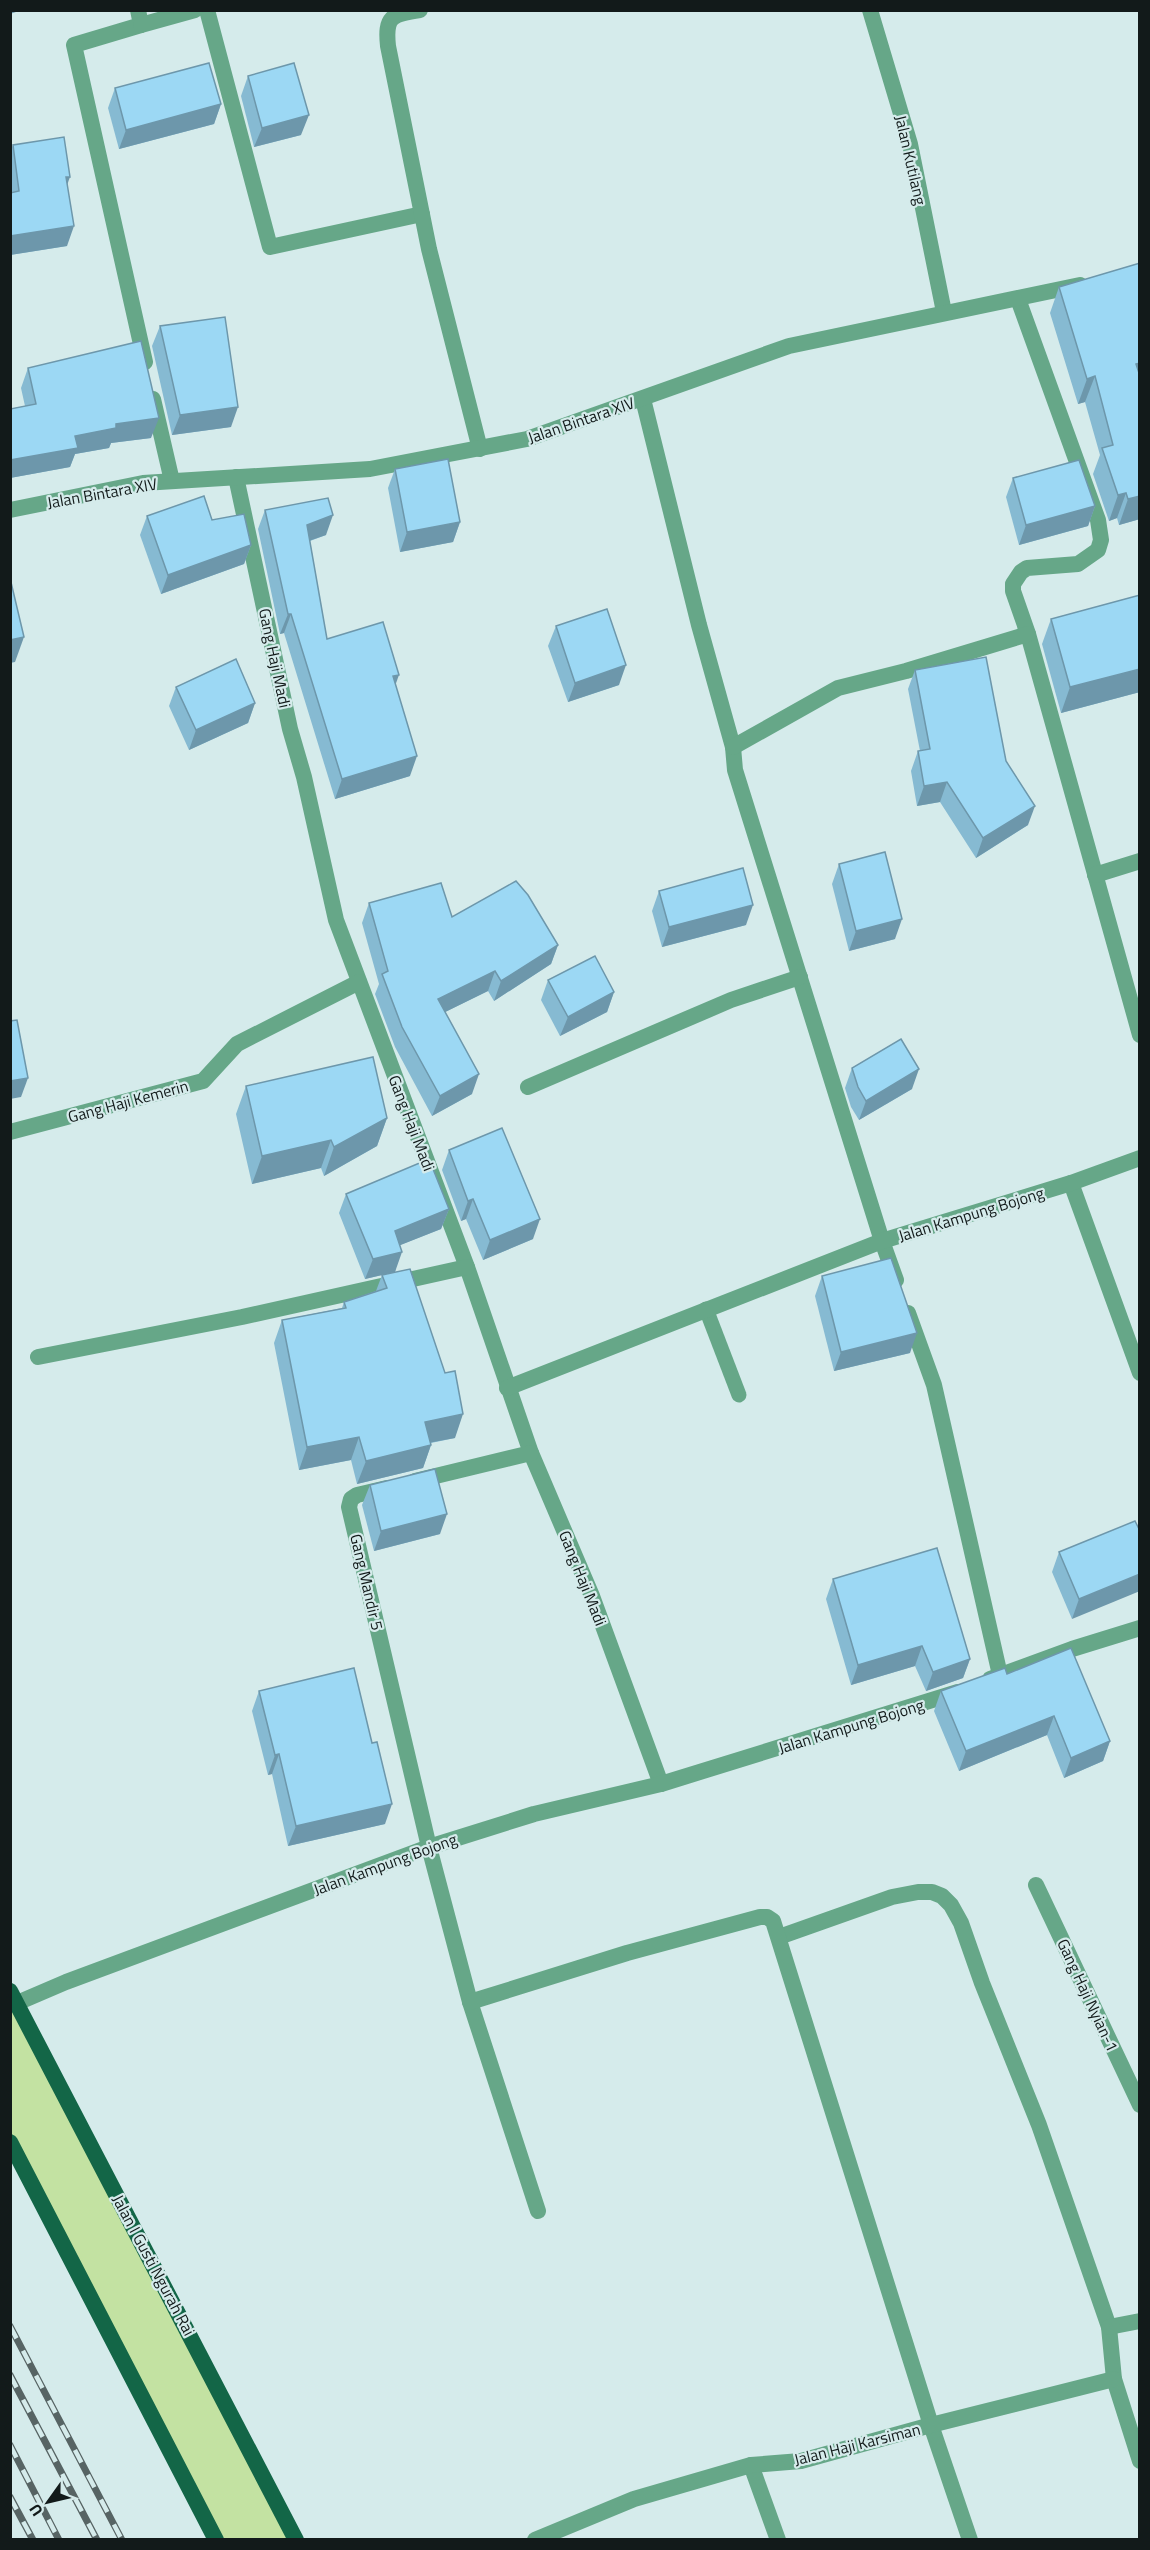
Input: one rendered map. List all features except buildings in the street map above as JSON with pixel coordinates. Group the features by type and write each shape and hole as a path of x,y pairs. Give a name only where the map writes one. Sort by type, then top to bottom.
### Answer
{"main road":[{"name":"Jalan I Gusti Ngurah Rai","path":"14,1997 296,2540"},
{"path":"10,2142 216,2540"}],"street":[{"path":"172,482 74,45 139,18 195,10"},
{"path":"207,10 270,247 422,214"},
{"path":"420,10 395,16 386,27 388,46 422,214 480,449"},
{"name":"Jalan Kutilang","path":"870,10 910,144 944,312"},
{"name":"Jalan Bintara XIV","path":"10,510 143,483 370,468 480,449 527,439 789,346 944,312 1018,299 1097,280"},
{"path":"1018,299 1098,520 1101,540 1098,550 1078,564 1027,568 1021,572 1013,584 1013,591 1028,634 1140,1035"},
{"path":"507,1388 882,1241 735,770 733,747 716,678 699,625 643,399"},
{"name":"Gang Haji Madi","path":"236,477 290,729 304,777 336,920 466,1267 531,1453 592,1596 661,1784"},
{"path":"733,747 838,688 906,671 1028,634"},
{"path":"1095,875 1140,861"},
{"path":"528,1087 731,1000 800,976"},
{"name":"Gang Haji Kemerin","path":"10,1132 203,1082 237,1044 359,982"},
{"name":"Jalan Kampung Bojong","path":"14,1997 66,1982 429,1847 534,1814 661,1784 975,1685 1000,1675 934,1385 882,1241 1071,1183 1140,1158"},
{"path":"1071,1183 1140,1373"},
{"path":"38,1357 242,1317 466,1267"},
{"name":"Gang Mandir 5","path":"429,1847 349,1504 357,1495 531,1453"},
{"path":"1000,1675 1140,1628"},
{"path":"429,1847 470,2002 538,2211"},
{"name":"Gang Haji Nyian-1","path":"1036,1885 1140,2105"},
{"path":"780,1937 892,1897 918,1892 932,1892 942,1896 951,1905 961,1923 981,1983 1039,2125 1109,2327 1114,2379 1140,2461"},
{"path":"470,2002 627,1953 763,1917 773,1921 780,1937 931,2425 970,2540"},
{"path":"1109,2327 1140,2321"},
{"name":"Jalan Haji Karsiman","path":"535,2540 634,2499 751,2465 801,2461 931,2425 1114,2379"},
{"path":"751,2465 778,2540"}],"lane":[{"path":"706,1309 740,1395"}],"green space":[{"path":"10,1991 296,2539 216,2539 11,2142"}],"railway":[{"path":"10,2326 122,2540"},
{"path":"10,2375 97,2540"},
{"path":"10,2445 59,2540"},
{"path":"10,2497 33,2540"}]}
